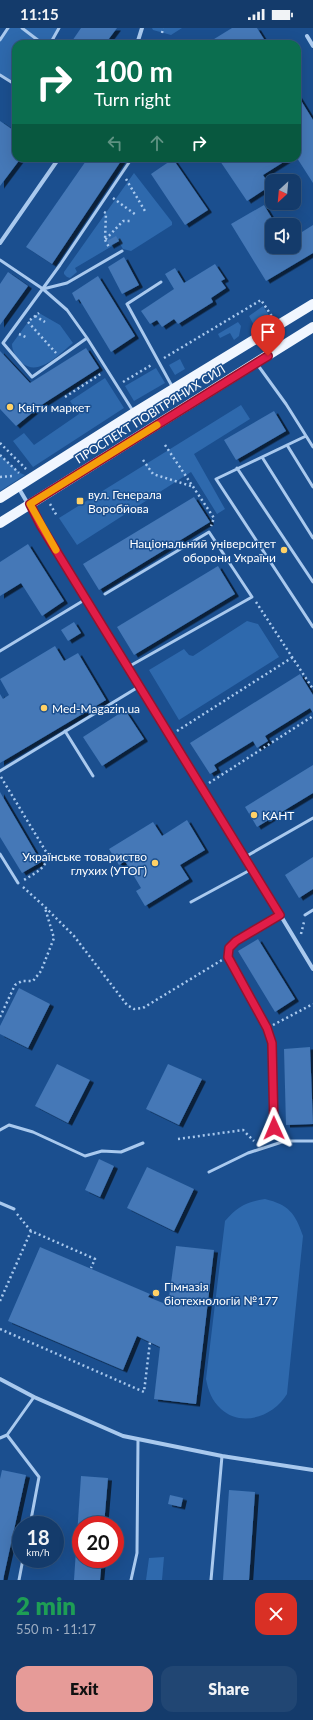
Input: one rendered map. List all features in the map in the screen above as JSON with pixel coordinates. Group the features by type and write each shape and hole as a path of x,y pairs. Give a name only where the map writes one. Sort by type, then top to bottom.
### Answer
{"main road":[{"name":"ПРОСПЕКТ ПОВІТРЯНИХ СИЛ","path":"0,498 134,413 313,304"},
{"name":"ПРОСПЕКТ ПОВІТРЯНИХ СИЛ","path":"0,523 313,328"}],"street":[{"path":"138,40 142,28"},
{"path":"307,36 313,46"},
{"path":"0,243 56,162"},
{"path":"18,487 30,504 41,526 313,969"},
{"path":"0,1379 34,1397 123,1436 222,1456 313,1470"}],"lane":[{"path":"0,40 8,28"},
{"path":"22,28 38,40"},
{"path":"52,40 60,28"},
{"path":"0,75 12,82"},
{"path":"87,338 32,377 3,343 43,289 129,162"},
{"path":"43,289 67,283 122,251"},
{"path":"0,260 43,289 67,310 87,338 134,413"},
{"path":"161,282 127,304 174,389"},
{"path":"256,363 286,404 313,447"},
{"path":"306,436 216,479 313,627"},
{"path":"287,445 313,487"},
{"path":"262,457 313,538"},
{"path":"237,468 313,582"},
{"path":"105,594 209,532 252,597 128,667"},
{"path":"0,651 86,599"},
{"path":"0,771 140,686"},
{"path":"65,731 93,776"},
{"path":"245,857 313,818"},
{"path":"0,854 18,883"},
{"path":"191,902 252,869"},
{"path":"305,915 313,910"},
{"path":"280,915 236,941 229,948 228,957 267,1028 272,1043 274,1128 277,1135 285,1141"},
{"path":"0,1130 10,1125 33,1132 85,1156 102,1151 120,1152 143,1144"},
{"path":"209,1172 248,1153 285,1141 313,1141"},
{"path":"0,1203 14,1209"},
{"path":"0,1438 7,1435 34,1397"},
{"path":"7,1435 39,1477 32,1516"},
{"path":"131,1580 137,1553 138,1440"},
{"path":"211,1580 222,1456"},
{"path":"20,1580 22,1568"}],"path":[{"path":"162,33 163,28"},
{"path":"123,172 145,211"},
{"path":"108,194 136,215"},
{"path":"98,208 106,213 105,240 109,247"},
{"path":"105,240 123,221 131,221"},
{"path":"117,386 261,300 273,318"},
{"path":"15,337 38,313"},
{"path":"35,316 45,322"},
{"path":"28,322 58,355"},
{"path":"19,333 28,338"},
{"path":"54,357 62,352"},
{"path":"65,397 107,370"},
{"path":"0,443 33,477"},
{"path":"165,445 195,487 214,518 209,532"},
{"path":"0,455 22,475"},
{"path":"143,460 153,474 195,487"},
{"path":"0,477 11,476"},
{"path":"252,597 313,689"},
{"path":"175,732 293,657"},
{"path":"207,784 313,716"},
{"path":"0,775 48,855 47,863 41,869 18,883 74,936 127,1005 134,1008 143,1008 228,957"},
{"path":"0,1017 15,985 22,981 33,981 41,971 54,938 45,907"},
{"path":"300,939 305,915"},
{"path":"267,1028 313,1004"},
{"path":"178,1139 243,1130 254,1141"},
{"path":"14,1209 31,1231 95,1259 91,1268"},
{"path":"0,1301 31,1231"},
{"path":"0,1329 144,1392 150,1342"}],"shaded area":[{"path":"8,28 59,28 52,40 12,40 12,82 0,75 0,40"},
{"path":"152,28 182,28 171,35 153,30"},
{"path":"134,173 172,222 172,225 131,251 123,249 119,242 75,268 77,272 70,278 67,277 64,272"},
{"path":"263,306 270,317 255,327 249,316"},
{"path":"39,313 60,325 73,343 55,358 42,366 28,367 16,357 12,344 28,322"},
{"path":"238,322 241,326 239,336 234,340 230,333 220,338 218,334"},
{"path":"180,359 185,369 175,375 169,365"},
{"path":"156,368 165,383 134,401 125,386"},
{"path":"105,378 124,408 33,467 13,441 24,433 34,445 79,414 70,401"},
{"path":"241,405 250,419 194,454 225,509 217,514 191,472 77,545 59,518"},
{"path":"0,455 20,473 25,475 0,491"},
{"path":"247,621 258,624 279,657 179,720 149,670 184,649 189,655 193,656"},
{"path":"265,1199 280,1204 290,1211 297,1221 303,1236 287,1394 281,1402 266,1413 257,1417 238,1418 229,1415 218,1406 211,1395 206,1379 225,1221 238,1208"},
{"path":"164,1557 162,1580 146,1580 149,1558"}],"building":[{"path":"81,28 117,28 108,40 73,40"},
{"path":"232,28 257,28 264,40 212,40"},
{"path":"301,100 313,120 313,183 300,162 301,162"},
{"path":"0,121 12,129 12,162 18,162 0,186"},
{"path":"85,162 120,162 52,264 26,247"},
{"path":"169,162 175,162 208,210 185,225 151,174"},
{"path":"221,162 284,162 263,175 265,178 265,189 247,201"},
{"path":"264,205 265,210 267,210 272,218 265,218 265,254 301,254 301,233 313,225 313,253 266,281 231,224"},
{"path":"116,236 119,241 110,246 107,241"},
{"path":"124,257 139,285 122,294 108,267"},
{"path":"215,264 225,279 221,281 226,288 211,298 213,302 178,324 174,319 162,327 157,320 150,324 141,311 174,289 165,274 175,268 184,283"},
{"path":"8,272 28,286 0,325 0,284"},
{"path":"98,276 135,336 111,352 79,299 76,301 72,293"},
{"path":"86,348 99,368 43,404 16,426 0,409 0,351 30,383"},
{"path":"274,411 286,431 236,460 224,440"},
{"path":"194,497 210,522 99,590 83,564"},
{"path":"28,544 64,601 42,616 21,583 0,596 0,562"},
{"path":"218,566 235,594 134,655 117,627"},
{"path":"74,622 81,633 68,641 61,630"},
{"path":"55,646 64,661 78,653 106,700 0,763 0,694 3,699 9,695 0,679"},
{"path":"300,674 313,695 313,713 310,708 265,736 268,741 257,748 253,741 214,765 217,770 210,774 190,743"},
{"path":"125,710 144,739 102,766 83,737"},
{"path":"313,765 313,793 257,827 245,807"},
{"path":"0,792 41,862 22,873 0,837"},
{"name":"Українське товариство глухих (УТОГ)","path":"187,820 205,850 180,865 189,879 145,906 136,891 141,888 125,861 119,865 109,849 153,822 162,836"},
{"path":"313,857 313,889 299,898 285,875"},
{"path":"258,939 295,999 275,1012 238,951"},
{"path":"19,988 50,1004 28,1048 0,1034 0,1026"},
{"path":"310,1047 313,1124 286,1125 284,1049"},
{"path":"57,1064 90,1080 68,1123 35,1106"},
{"path":"168,1064 202,1079 179,1125 146,1109"},
{"path":"99,1159 114,1166 100,1197 85,1190"},
{"path":"147,1167 194,1189 174,1231 127,1208"},
{"path":"176,1246 214,1250 196,1404 154,1399 160,1347 137,1336 123,1370 8,1321 40,1247 150,1294 148,1297 168,1305"},
{"path":"2,1470 26,1475 17,1516 12,1516 12,1539 3,1580 0,1580 0,1479"},
{"path":"81,1476 108,1478 105,1516 78,1516"},
{"path":"229,1490 255,1492 249,1580 223,1580"},
{"path":"170,1495 183,1498 181,1507 168,1504"},
{"path":"75,1568 101,1568 100,1580 74,1580"}],"slow traffic":[{"path":"56,550 41,526 30,504 157,425"}],"place":[{"name":"Квіти маркет","path":"10,407"},
{"name":"вул. Генерала Воробйова","path":"80,501"},
{"name":"Національний університет оборони України","path":"284,550"},
{"name":"Med-Magazin.ua","path":"44,708"},
{"name":"КАНТ","path":"254,815"},
{"name":"Українське товариство глухих (УТОГ)","path":"155,863"},
{"name":"Гімназія біотехнологій №177","path":"156,1293"}],"route":[{"path":"268,356 30,504 41,526 280,915 236,941 229,948 228,957 267,1028 272,1043 274,1128"}]}
